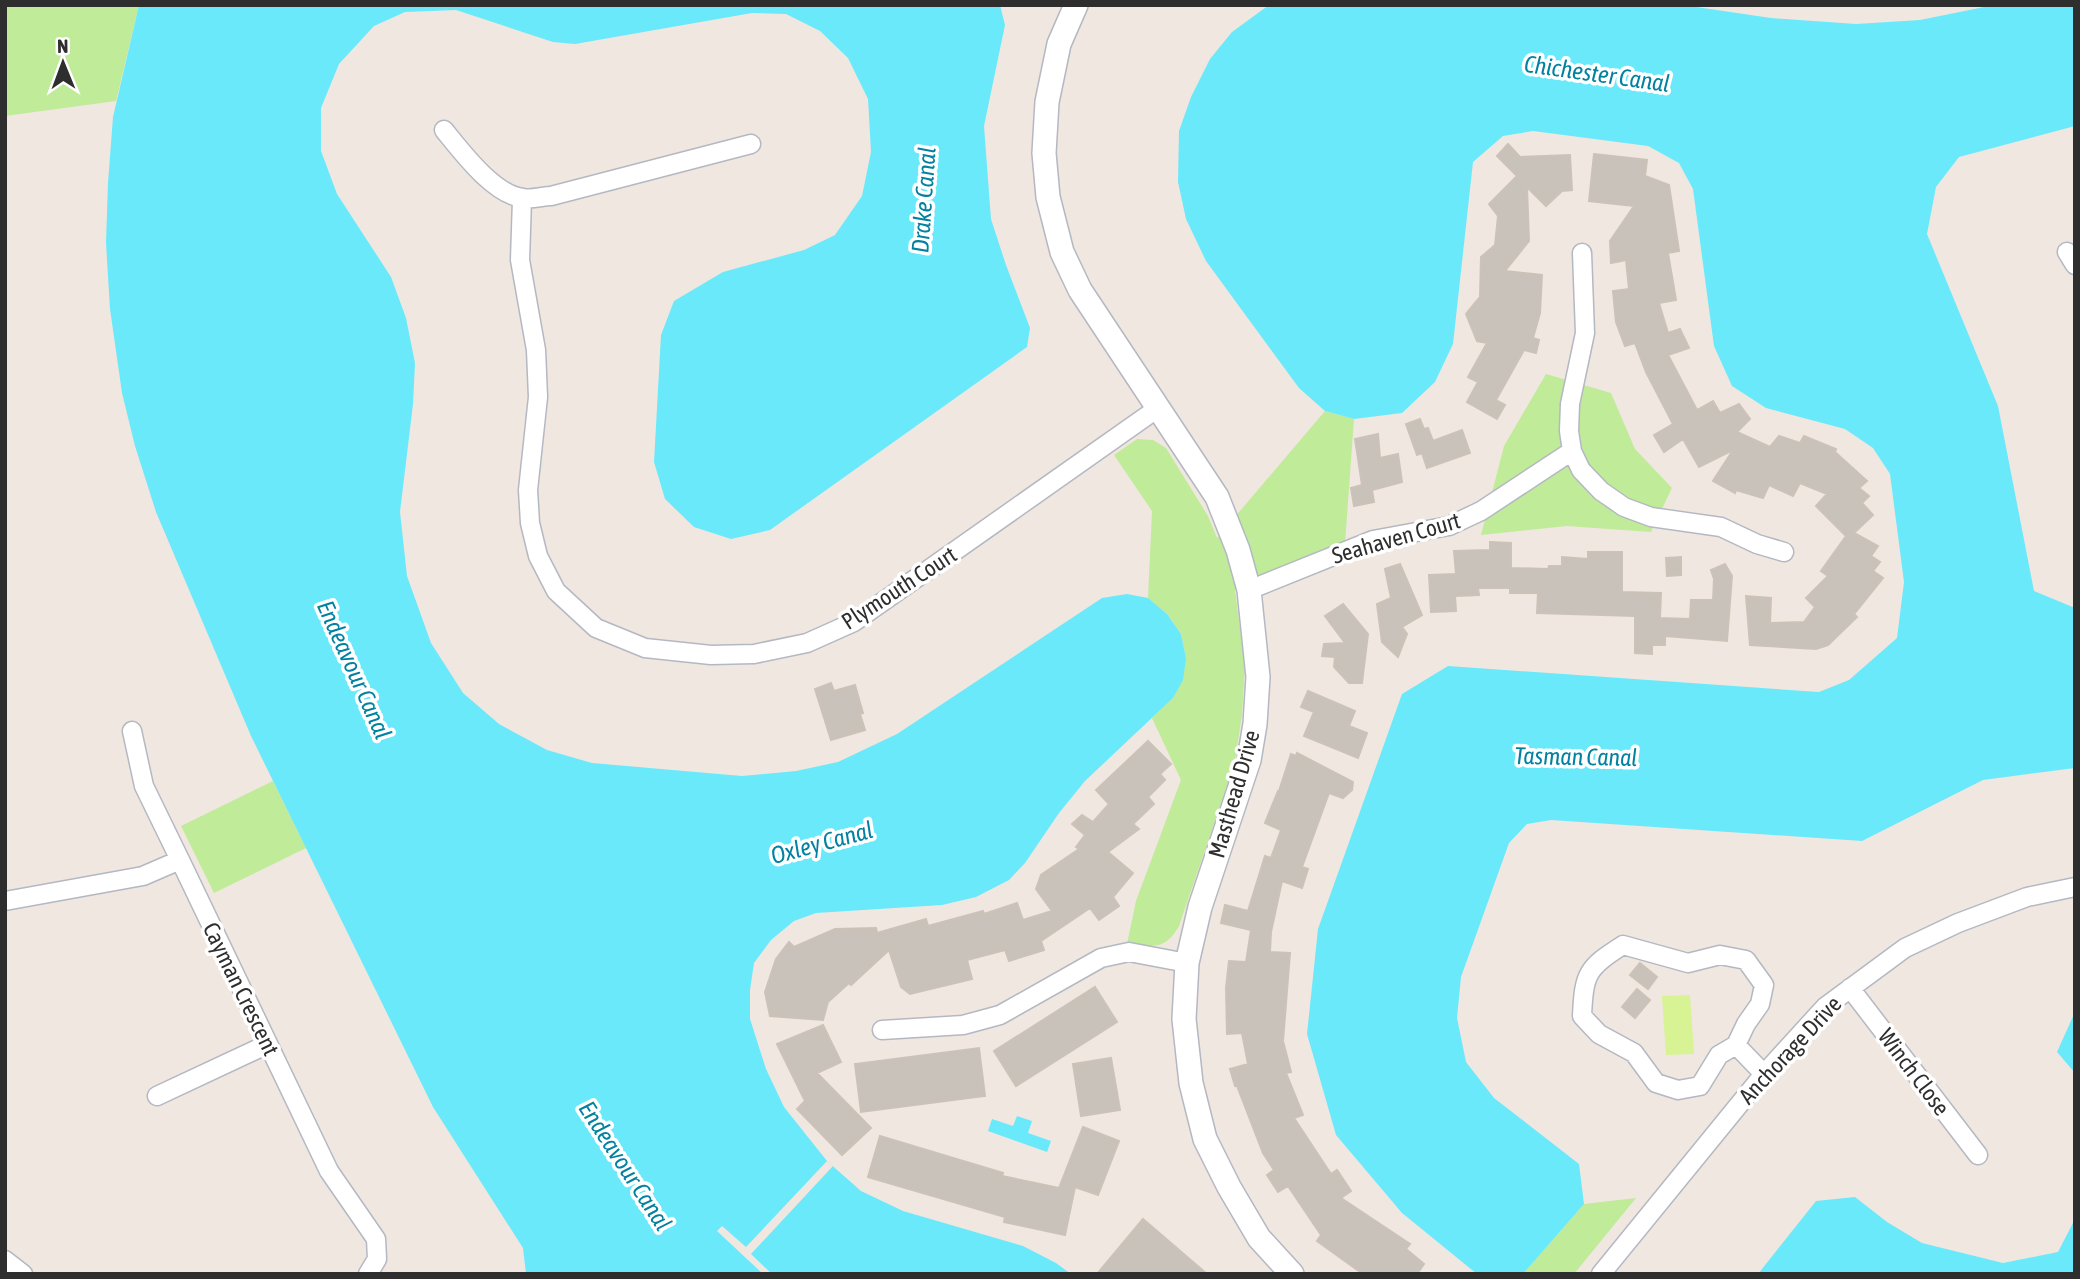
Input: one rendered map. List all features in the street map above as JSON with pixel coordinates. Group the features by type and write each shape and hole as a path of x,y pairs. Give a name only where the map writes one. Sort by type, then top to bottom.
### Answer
{"street":[{"name":"Masthead Drive","path":"1076,5 1059,44 1046,102 1044,153 1048,197 1062,252 1080,290 1217,497 1238,550 1249,590 1258,677 1255,724 1249,760 1200,907 1187,963 1184,1018 1191,1083 1205,1139 1259,1238 1292,1274"},
{"path":"444,130 472,165 494,185 522,198 551,195 751,144"},
{"name":"Plymouth Court","path":"522,198 520,260 536,350 538,397 528,490 530,523 538,556 556,591 596,628 645,648 711,656 754,654 807,643 854,622 1158,408"},
{"path":"1582,253 1585,333 1570,404 1569,431 1572,451 1581,470 1601,491 1624,507 1651,517 1721,527 1757,544 1784,552"},
{"name":"Seahaven Court","path":"1249,590 1373,540 1449,526 1481,511 1572,451"},
{"name":"Cayman Crescent","path":"132,731 144,786 329,1171 376,1239 377,1259 368,1274"},
{"path":"5,901 143,876 180,860"},
{"name":"Anchorage Drive","path":"1601,1274 1763,1074 1825,1007 1905,948 1958,923 2027,897 2075,887"},
{"path":"1623,945 1688,963 1720,955 1746,960 1764,985 1760,1004 1736,1045 1719,1055 1700,1086 1678,1090 1656,1083 1634,1053 1599,1034 1582,1016 1583,987 1596,962 1623,945"},
{"path":"882,1030 963,1025 1000,1015 1101,958 1129,952 1187,963"},
{"name":"Winch Close","path":"1850,988 1978,1155"},
{"path":"157,1096 268,1044"},
{"path":"1736,1045 1763,1074"},
{"path":"5,1259 23,1274"}],"green space":[{"path":"5,5 139,5 116,101 5,116"},
{"path":"1546,374 1611,393 1635,449 1672,488 1651,532 1567,526 1481,535 1504,446"},
{"path":"1325,411 1354,419 1345,543 1235,590 1245,666 1235,762 1179,926 1169,940 1158,945 1127,944 1136,901 1181,780 1152,718 1173,698 1186,658 1181,634 1167,614 1148,598 1152,511 1114,455 1137,439 1153,440 1166,448 1208,516 1217,538"},
{"path":"273,781 306,848 214,893 181,826"},
{"path":"1690,995 1694,1054 1666,1055 1662,996"},
{"path":"1636,1198 1574,1274 1523,1274 1584,1204"}],"water":[{"path":"139,5 1000,5 1005,25 984,126 991,219 1030,328 1027,347 770,530 731,539 694,527 665,499 654,462 661,335 674,301 723,272 804,250 835,235 862,196 871,152 868,99 848,58 820,31 786,14 752,13 575,44 553,42 456,10 405,12 374,26 339,64 321,108 321,151 337,194 391,277 406,318 415,363 413,404 400,512 407,576 431,643 463,693 499,724 547,750 592,763 742,776 796,771 838,762 897,734 1102,598 1127,594 1148,598 1167,614 1181,634 1186,658 1183,680 1173,698 1085,781 1025,863 1009,880 976,897 942,905 816,913 794,921 771,940 754,963 750,1019 766,1069 784,1107 827,1161 861,1191 903,1211 1023,1246 1071,1274 526,1274 523,1248 433,1107 251,736 156,512 135,446 122,393 110,309 106,243 113,117"},
{"path":"1269,5 1683,5 1771,18 1856,24 1920,20 1994,5 2075,5 2075,126 1959,157 1936,187 1927,234 1998,406 2034,591 2075,608 2075,768 1983,780 1862,841 1551,820 1527,824 1509,843 1461,977 1457,1018 1466,1062 1494,1098 1579,1164 1584,1204 1523,1274 1477,1274 1402,1213 1336,1135 1307,1034 1318,929 1402,694 1448,666 1819,692 1849,680 1897,638 1904,582 1890,474 1873,448 1845,429 1766,408 1732,386 1714,346 1693,189 1679,163 1648,146 1533,131 1503,136 1473,162 1453,344 1435,382 1402,413 1354,419 1325,411 1299,388 1206,261 1186,219 1178,182 1179,131 1191,97 1210,59 1232,32"},
{"path":"2075,1012 2075,1073 2057,1052"},
{"path":"1017,1116 1032,1121 1028,1133 1051,1141 1047,1152 988,1131 992,1119 1013,1126"},
{"path":"1855,1197 1887,1222 1922,1243 2003,1263 2058,1252 2075,1219 2075,1274 1758,1274 1816,1201"}],"pier":[{"path":"827,1161 833,1166 751,1254 772,1274 763,1274 717,1231 722,1226 746,1247"}],"building":[{"path":"1508,144 1520,157 1570,155 1572,190 1562,191 1546,206 1527,187 1529,241 1505,271 1542,275 1540,313 1533,338 1539,340 1536,353 1524,350 1496,400 1505,405 1497,419 1467,402 1478,382 1468,377 1487,343 1477,341 1466,314 1480,297 1481,257 1495,245 1498,216 1489,204 1517,176 1497,156"},
{"path":"1594,154 1647,160 1645,176 1669,185 1679,251 1668,253 1676,300 1659,303 1668,333 1680,329 1689,348 1668,355 1697,410 1713,401 1720,413 1739,404 1750,419 1737,432 1770,447 1779,436 1800,443 1804,436 1836,449 1835,452 1867,481 1859,488 1869,496 1862,503 1873,515 1854,533 1878,546 1871,556 1880,562 1873,571 1883,578 1854,614 1857,617 1828,645 1816,649 1750,645 1746,596 1771,598 1770,623 1804,622 1815,607 1806,598 1828,576 1821,571 1846,536 1816,506 1827,494 1800,483 1793,496 1769,485 1763,498 1736,490 1735,493 1713,481 1733,450 1699,467 1683,439 1664,452 1654,435 1673,424 1646,372 1635,343 1625,346 1616,322 1613,291 1629,289 1626,260 1611,263 1610,241 1634,206 1589,201"},
{"path":"1420,419 1424,429 1428,428 1433,441 1462,430 1470,453 1427,468 1422,453 1417,455 1406,424"},
{"path":"1378,434 1380,458 1398,454 1402,482 1372,490 1374,502 1354,506 1351,488 1362,485 1355,439"},
{"path":"1490,542 1511,543 1511,568 1548,569 1549,566 1562,566 1562,557 1588,559 1588,552 1622,552 1622,592 1661,593 1660,618 1690,619 1691,600 1713,600 1714,579 1711,570 1725,564 1732,576 1727,641 1665,636 1665,645 1652,645 1652,654 1635,653 1635,616 1537,613 1538,593 1510,593 1510,588 1478,588 1479,595 1455,596 1456,611 1431,612 1429,575 1456,574 1454,551 1490,550"},
{"path":"1681,557 1681,575 1667,576 1666,558"},
{"path":"1400,564 1422,615 1402,627 1407,634 1398,657 1382,642 1377,604 1391,598 1385,569"},
{"path":"1343,604 1368,634 1362,683 1349,683 1334,667 1335,657 1322,656 1324,644 1345,643 1325,616"},
{"path":"831,683 834,691 855,685 865,730 831,740 815,689"},
{"path":"1308,691 1355,711 1349,726 1367,733 1358,758 1304,736 1314,712 1301,707"},
{"path":"1148,741 1171,764 1160,774 1165,780 1148,797 1154,804 1133,824 1139,829 1108,852 1133,873 1113,897 1119,906 1099,920 1090,908 1041,941 1044,950 1009,961 1005,950 967,960 972,979 910,994 901,987 889,950 828,1002 823,1020 770,1016 765,992 776,959 789,942 794,947 835,929 876,928 877,933 926,919 928,926 983,911 984,914 1017,903 1023,920 1052,911 1036,889 1041,875 1079,849 1076,847 1085,835 1072,824 1082,815 1093,822 1109,804 1096,790"},
{"path":"1297,753 1353,782 1352,790 1343,798 1329,793 1302,867 1308,869 1302,888 1282,881 1271,932 1270,952 1290,953 1283,1041 1291,1072 1286,1073 1303,1115 1294,1118 1331,1174 1337,1170 1351,1191 1341,1198 1410,1244 1406,1249 1424,1264 1417,1274 1363,1274 1317,1241 1321,1235 1288,1186 1278,1192 1267,1175 1274,1170 1263,1153 1230,1069 1248,1064 1242,1033 1227,1034 1226,988 1229,961 1246,962 1251,930 1221,923 1225,905 1248,911 1265,856 1271,858 1281,830 1265,823 1291,754 1296,756"},
{"path":"1640,963 1657,977 1648,989 1630,975"},
{"path":"1095,987 1117,1022 1016,1086 994,1051"},
{"path":"1637,989 1650,1000 1635,1018 1622,1007"},
{"path":"823,1025 841,1062 817,1073 871,1128 842,1155 797,1109 805,1101 777,1044"},
{"path":"979,1048 985,1096 861,1112 855,1064"},
{"path":"1111,1058 1120,1110 1081,1116 1073,1064"},
{"path":"1083,1127 1119,1141 1098,1195 1075,1187 1065,1235 1004,1222 1005,1217 868,1177 880,1136 1003,1173 1002,1176 1059,1188"},
{"path":"1143,1219 1207,1274 1097,1274"}],"water label":[{"name":"Chichester Canal","path":"1597,74"},
{"name":"Drake Canal","path":"924,200"},
{"name":"Endeavour Canal","path":"354,670"},
{"name":"Tasman Canal","path":"1576,757"},
{"name":"Oxley Canal","path":"822,843"},
{"name":"Endeavour Canal","path":"625,1166"}]}
